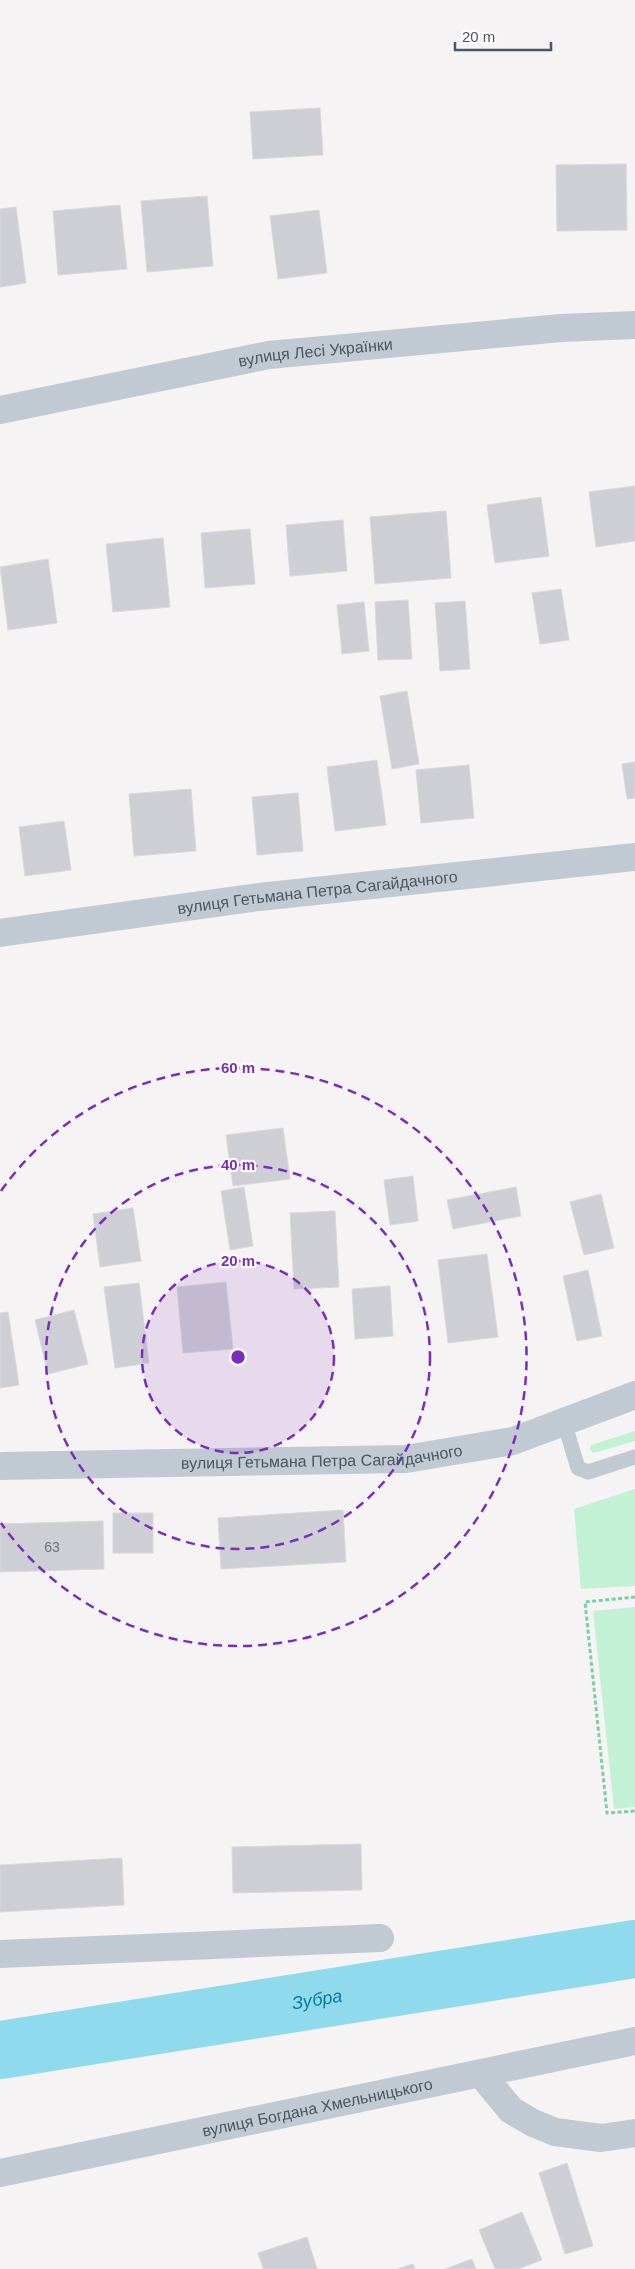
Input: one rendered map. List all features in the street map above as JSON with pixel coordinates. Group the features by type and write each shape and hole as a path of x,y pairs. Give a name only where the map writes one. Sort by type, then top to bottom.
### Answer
{"street":[{"name":"вулиця Лесі Українки","path":"0,410 269,355 561,328 635,325"},
{"name":"вулиця Гетьмана Петра Сагайдачного","path":"0,933 259,897 635,857"},
{"name":"вулиця Гетьмана Петра Сагайдачного","path":"0,1466 406,1460 513,1442 635,1395"},
{"path":"0,1954 380,1938"},
{"name":"вулиця Богдана Хмельницького","path":"0,2173 482,2075 635,2041"},
{"path":"482,2075 511,2110 533,2123 548,2129 601,2138 635,2132"}],"lane":[{"path":"564,1422 578,1468 581,1471 588,1472 635,1457"}],"path":[{"path":"635,1597 585,1602 607,1813 635,1811"}],"green space":[{"path":"635,1431 635,1441 594,1453 590,1450 591,1445"},
{"path":"635,1489 635,1586 581,1589 574,1509"},
{"path":"635,1607 635,1807 614,1809 593,1611"}],"building":[{"path":"320,108 323,155 253,159 250,112"},
{"path":"626,164 627,230 557,231 556,165"},
{"path":"207,196 213,266 147,272 141,201"},
{"path":"120,205 127,269 58,275 53,211"},
{"path":"16,207 26,283 0,287 0,209"},
{"path":"319,210 327,273 278,279 270,216"},
{"path":"635,486 635,541 596,547 589,492"},
{"path":"541,497 549,556 495,563 487,505"},
{"path":"446,511 451,578 375,584 370,517"},
{"path":"343,520 347,571 290,576 286,525"},
{"path":"250,529 255,584 205,588 201,533"},
{"path":"163,538 170,607 113,612 106,544"},
{"path":"48,559 57,623 8,630 0,567"},
{"path":"561,589 569,640 540,644 532,593"},
{"path":"408,600 412,659 378,660 375,602"},
{"path":"465,601 470,669 440,671 435,603"},
{"path":"364,602 369,651 342,654 337,605"},
{"path":"407,691 419,764 392,769 380,696"},
{"path":"377,760 386,825 335,831 327,767"},
{"path":"635,762 635,798 627,799 622,764"},
{"path":"469,765 474,818 421,823 416,770"},
{"path":"191,789 196,851 134,856 129,794"},
{"path":"298,793 303,851 257,855 252,797"},
{"path":"64,821 71,870 25,876 19,827"},
{"path":"283,1128 290,1179 233,1186 226,1135"},
{"path":"413,1176 418,1221 390,1225 384,1180"},
{"path":"244,1187 253,1246 230,1250 221,1191"},
{"path":"516,1187 521,1216 453,1229 447,1200"},
{"path":"601,1194 614,1248 584,1255 570,1202"},
{"path":"133,1208 141,1261 100,1267 93,1214"},
{"path":"335,1211 339,1287 294,1289 290,1213"},
{"path":"487,1254 498,1337 448,1343 438,1260"},
{"path":"588,1270 602,1336 577,1341 563,1276"},
{"path":"226,1282 233,1349 183,1353 177,1287"},
{"path":"139,1283 149,1363 115,1368 104,1287"},
{"path":"390,1286 393,1336 355,1339 352,1289"},
{"path":"74,1310 88,1364 48,1374 35,1320"},
{"path":"8,1312 19,1385 0,1388 0,1313"},
{"path":"343,1510 346,1562 221,1569 218,1518"},
{"path":"113,1513 153,1513 153,1553 113,1553"},
{"path":"103,1521 104,1569 0,1572 0,1524"},
{"path":"361,1844 362,1890 233,1893 232,1847"},
{"path":"122,1858 124,1905 0,1912 0,1865"},
{"path":"567,2163 593,2246 565,2254 539,2173"},
{"path":"522,2212 542,2260 518,2269 495,2269 479,2230"},
{"path":"307,2237 317,2269 263,2269 258,2253"},
{"path":"472,2259 476,2269 445,2269"},
{"path":"413,2264 415,2269 397,2269"}],"waterway":[{"name":"Зубра","path":"0,2050 635,1949"}]}
